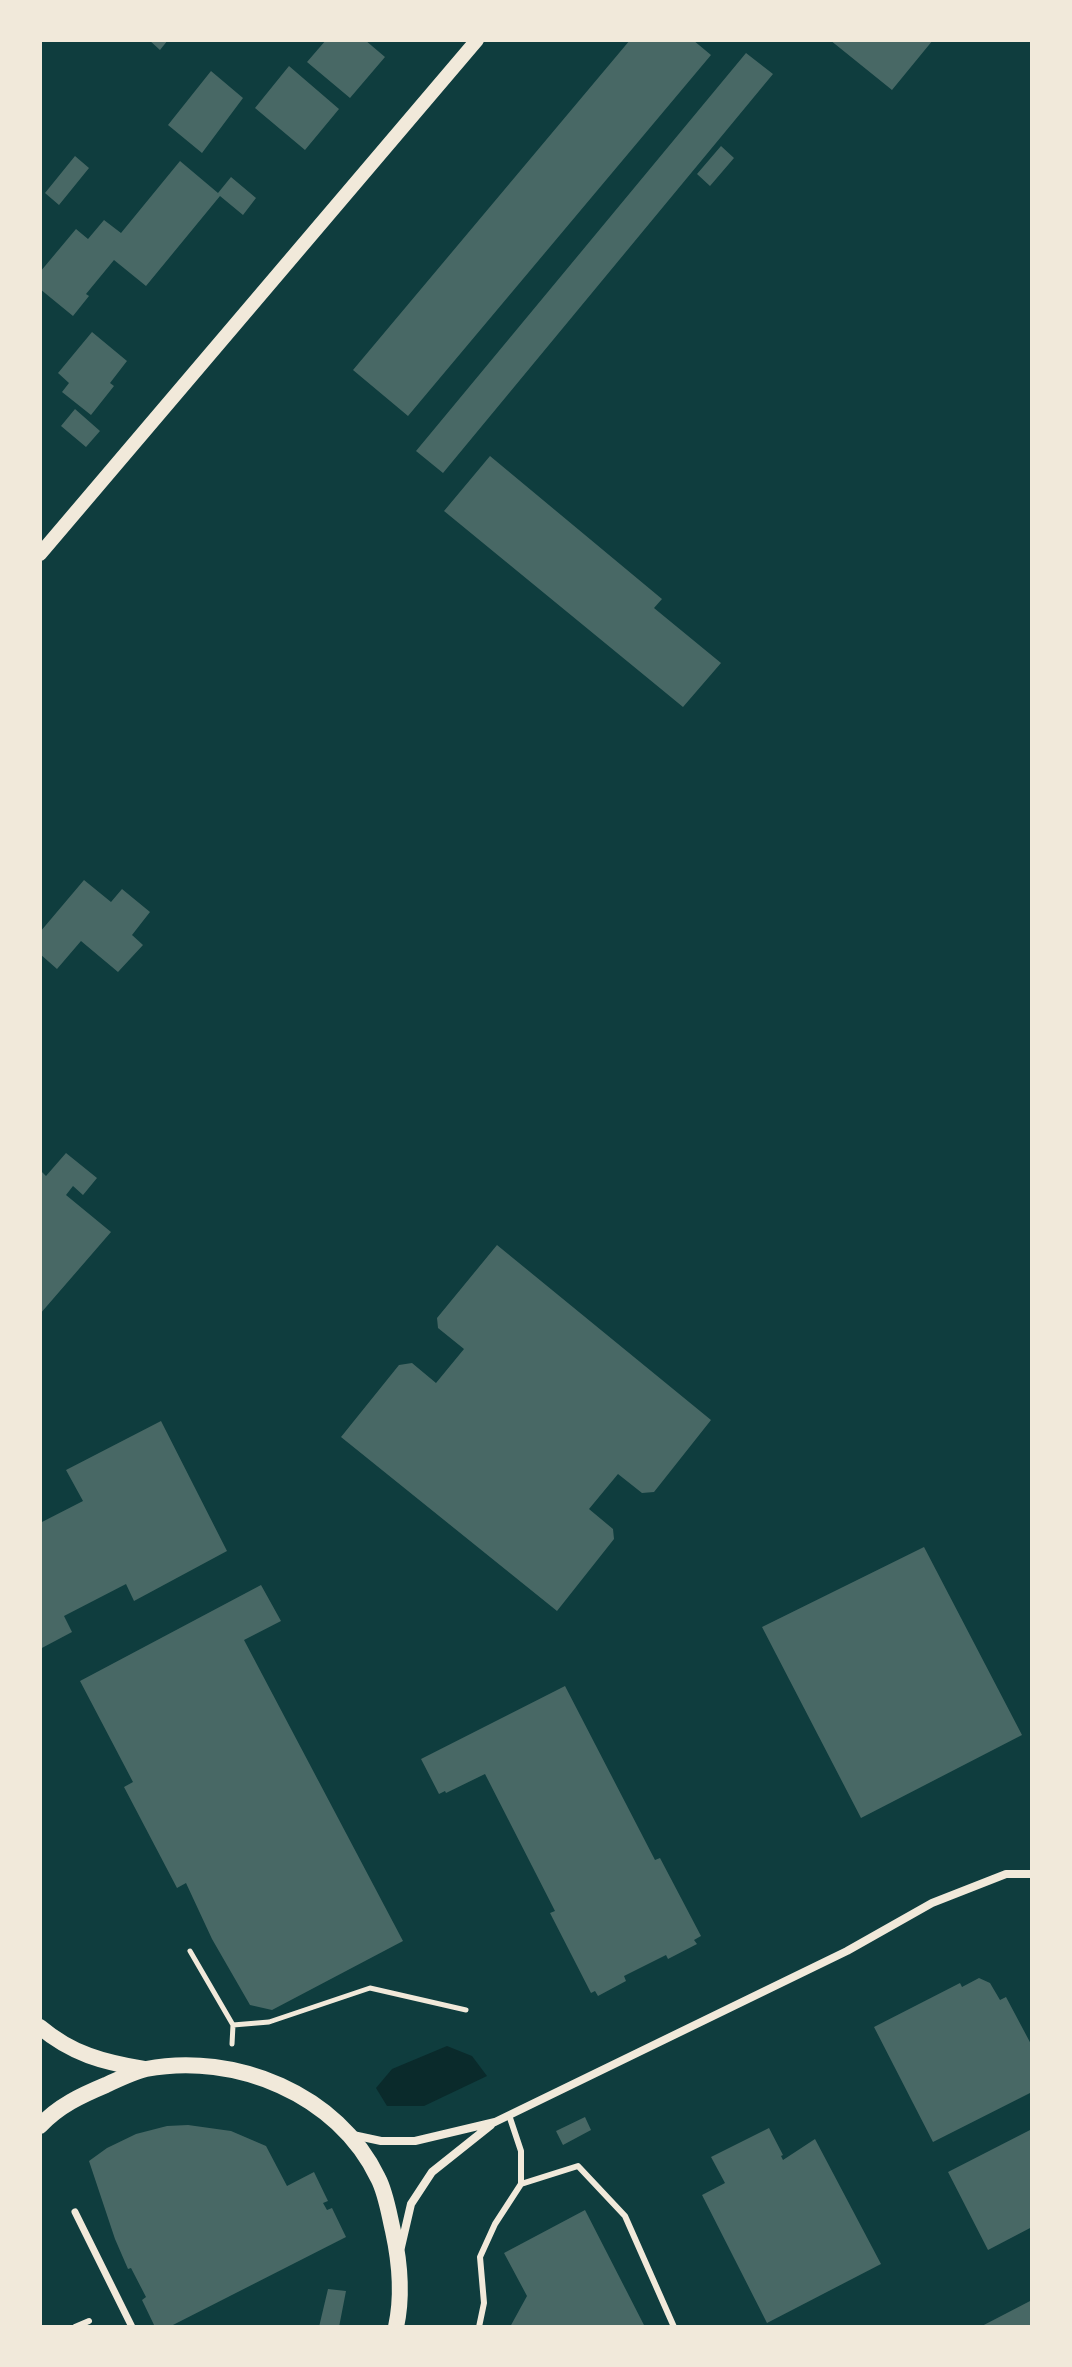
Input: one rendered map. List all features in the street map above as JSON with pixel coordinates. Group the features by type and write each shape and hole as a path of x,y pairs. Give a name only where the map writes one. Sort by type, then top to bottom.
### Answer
{"main road":[{"path":"40,2027 59,2043 102,2061 146,2069 206,2066 230,2069 271,2081 311,2101 347,2134 379,2179 398,2256 401,2306 396,2327"},
{"path":"40,2126 73,2100 146,2069"}],"street":[{"path":"40,554 477,40"},
{"path":"398,2256 411,2204 432,2172 495,2122 847,1951 932,1903 1006,1874 1032,1874"},
{"path":"347,2134 381,2141 415,2141 495,2122"},
{"path":"75,2212 132,2327"}],"lane":[{"path":"479,2327 484,2303 480,2257 495,2224 521,2184 521,2151 509,2115"},
{"path":"521,2184 578,2166 625,2216 674,2327"},
{"path":"75,2327 89,2321"}],"path":[{"path":"190,1951 233,2025 269,2022 370,1988 466,2010"}],"water":[{"path":"447,2046 472,2056 487,2076 424,2106 387,2106 376,2088 392,2069"}],"building":[{"path":"149,40 168,40 160,50"},
{"path":"326,40 365,40 385,57 350,98 307,62"},
{"path":"630,40 693,40 711,55 408,416 353,370"},
{"path":"830,40 933,40 892,90"},
{"path":"746,53 773,74 443,473 416,451"},
{"path":"289,66 339,109 305,150 255,108"},
{"path":"211,71 243,98 202,153 168,125"},
{"path":"721,146 734,158 710,186 697,174"},
{"path":"75,156 89,168 59,205 45,193"},
{"path":"180,161 218,193 231,177 256,198 243,215 220,196 146,286 114,260 86,294 89,296 73,316 40,289 40,272 76,229 88,239 104,220 121,233"},
{"path":"92,332 127,361 110,383 114,386 91,415 62,392 69,383 58,373"},
{"path":"75,409 100,431 86,447 61,426"},
{"path":"490,456 662,599 654,608 721,663 683,707 444,511"},
{"path":"84,880 111,902 122,889 150,912 132,935 143,945 118,972 81,941 57,969 40,954 40,932"},
{"path":"66,1153 97,1178 83,1195 73,1186 66,1195 111,1232 40,1314 40,1170 46,1176"},
{"path":"497,1245 711,1420 654,1492 642,1493 618,1474 589,1509 613,1529 614,1539 557,1611 341,1437 399,1365 412,1363 436,1383 464,1349 438,1328 437,1318"},
{"path":"161,1421 227,1551 134,1601 126,1584 64,1616 72,1632 40,1649 40,1523 83,1501 66,1470"},
{"path":"924,1547 1022,1735 861,1818 762,1627"},
{"path":"261,1585 281,1621 244,1640 403,1941 272,2010 250,2005 212,1939 186,1883 177,1888 124,1787 133,1782 80,1681"},
{"path":"565,1686 655,1860 660,1858 701,1936 694,1940 697,1944 624,1976 626,1981 598,1996 595,1991 591,1993 550,1913 555,1911 485,1774 439,1794 421,1759"},
{"path":"979,1978 990,1983 1000,2000 1006,1997 1032,2046 1032,2092 933,2142 874,2027 960,1983 962,1987"},
{"path":"585,2117 591,2130 563,2145 556,2131"},
{"path":"188,2125 231,2131 266,2146 287,2186 314,2172 328,2201 323,2203 327,2210 332,2208 346,2237 169,2327 155,2327 142,2300 146,2297 131,2268 128,2269 115,2239 89,2161 136,2134 167,2126"},
{"path":"769,2128 783,2160 815,2139 881,2264 767,2323 702,2195 725,2183 711,2157"},
{"path":"1032,2129 1032,2227 988,2250 948,2172"},
{"path":"585,2210 645,2327 510,2327 527,2296 504,2253"},
{"path":"328,2289 346,2291 339,2327 319,2327"},
{"path":"1032,2300 1032,2327 980,2327"}]}
